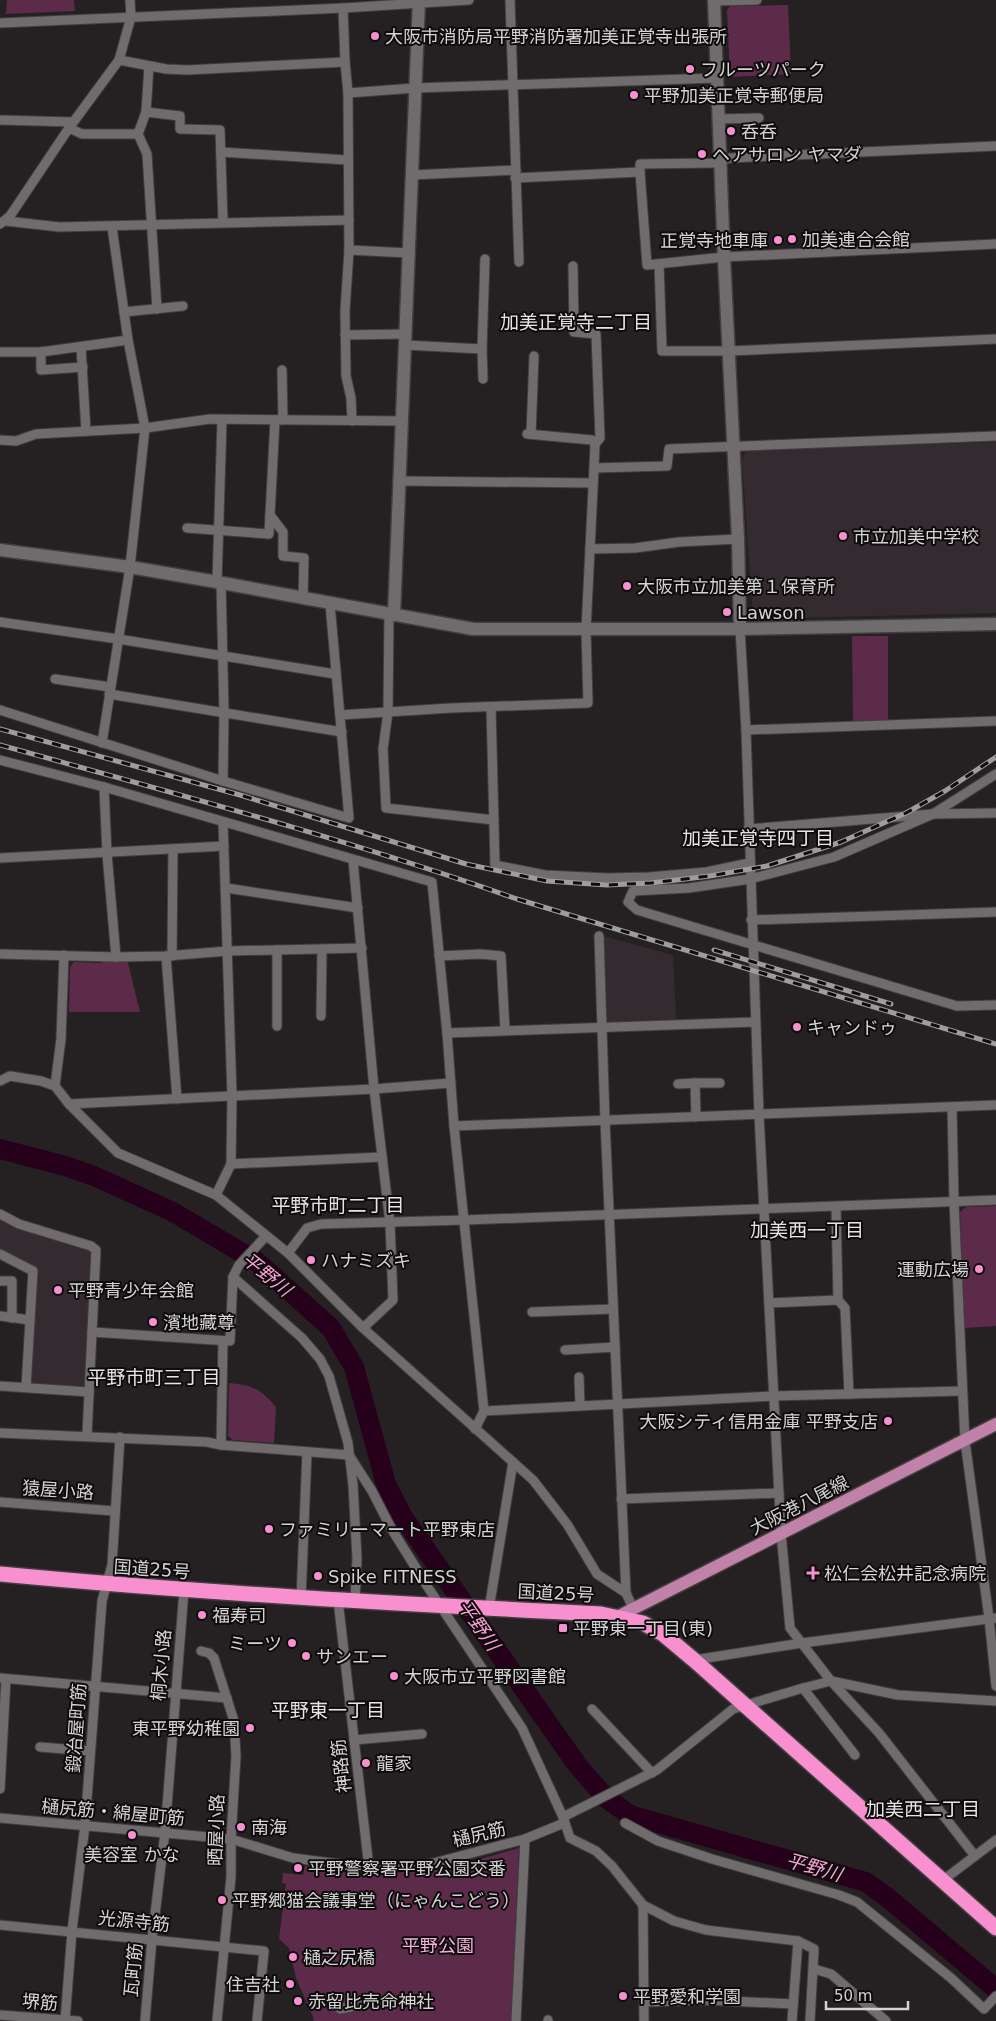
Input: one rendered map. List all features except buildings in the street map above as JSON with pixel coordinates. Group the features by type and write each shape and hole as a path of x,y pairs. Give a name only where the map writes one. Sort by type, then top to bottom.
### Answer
{"highway":[{"name":"国道25号","path":"0,1574 300,1599 617,1616 644,1623 663,1634 694,1660 996,1928"}],"main road":[{"name":"大阪港八尾線","path":"617,1616 996,1424"}],"street":[{"path":"130,0 130,17 119,60 3,222 59,227 112,227 151,224 349,220"},
{"path":"0,23 343,8 469,0"},
{"path":"510,0 519,262"},
{"path":"757,0 714,1 738,539 740,630 746,730 759,1115 781,1533 790,1628 831,1681 879,1733 975,1856"},
{"path":"419,2 400,481 391,614 388,712 383,749 386,808 494,820"},
{"path":"343,8 348,93 347,160 349,220 345,335 346,376 352,421"},
{"path":"119,60 149,66 187,70 345,62"},
{"path":"149,66 146,112 138,134 147,154 157,309"},
{"path":"348,93 415,88 716,78"},
{"path":"146,112 180,116 180,129 220,130 223,222"},
{"path":"718,119 759,118"},
{"path":"0,120 71,125 82,134 138,134"},
{"path":"996,146 739,157 713,163 640,164 647,265 724,257 996,244"},
{"path":"221,152 347,160"},
{"path":"412,175 640,172"},
{"path":"102,743 130,567 145,428 128,340 112,227"},
{"path":"349,250 408,253"},
{"path":"483,379 482,348 486,259"},
{"path":"659,264 662,352 729,351 996,339"},
{"path":"340,715 588,703 586,630 595,444 600,438 596,334 574,332 573,266"},
{"path":"124,312 183,306"},
{"path":"345,335 482,348"},
{"path":"0,352 41,352 81,348 128,340"},
{"path":"81,348 86,431"},
{"path":"41,352 41,370 82,367"},
{"path":"534,356 529,434 592,440 595,444"},
{"path":"187,528 269,534 282,370"},
{"path":"0,440 16,441 36,434 145,428 222,420 402,421"},
{"path":"222,420 218,529 223,655 223,781"},
{"path":"594,468 666,466 669,449 996,436"},
{"path":"400,481 593,483"},
{"path":"270,516 283,532 283,556 304,558 303,598"},
{"path":"590,549 635,548 679,542 738,539"},
{"path":"0,550 130,567 473,629 740,630 996,624"},
{"path":"0,710 223,781 349,818 330,604"},
{"path":"0,622 223,655 335,674"},
{"path":"54,679 224,712 342,732"},
{"path":"491,707 495,865 545,875 608,878 707,872 749,863"},
{"path":"746,730 996,721"},
{"path":"0,760 104,787 432,882 454,1126 484,1410 476,1429"},
{"path":"996,774 933,814 834,857 750,879 689,888 633,891 628,902 637,910 957,1006 996,1005"},
{"path":"104,787 107,854 116,957"},
{"path":"748,829 933,814 996,813"},
{"path":"216,1195 231,1164 232,1096 223,822"},
{"path":"0,858 107,854 224,846"},
{"path":"173,849 169,956 177,1099"},
{"path":"353,860 374,1089 390,1223 393,1300 363,1328"},
{"path":"226,888 358,908"},
{"path":"751,920 996,912"},
{"path":"599,936 621,1498 626,1593 633,1608"},
{"path":"0,954 116,957 169,956 228,951 362,948"},
{"path":"321,1016 322,949"},
{"path":"277,950 277,1026"},
{"path":"440,956 481,954 501,956 505,1030"},
{"path":"55,1086 61,1038 64,955"},
{"path":"447,1033 755,1022"},
{"path":"0,1081 10,1076 41,1081 55,1086 69,1104 118,1153 216,1195 263,1238 288,1253 363,1328 533,1480 567,1524 597,1574 626,1593"},
{"path":"69,1104 374,1089 451,1083"},
{"path":"695,1083 696,1117"},
{"path":"678,1084 720,1083"},
{"path":"454,1126 996,1105"},
{"path":"952,1106 954,1202 965,1441 993,1618 996,1686"},
{"path":"231,1164 382,1158"},
{"path":"288,1253 307,1228 321,1224 996,1200"},
{"path":"836,1207 838,1300 845,1308 849,1394"},
{"path":"0,1214 19,1224 91,1246 96,1250 87,1436"},
{"path":"92,1332 230,1340 233,1277 239,1265 263,1238"},
{"path":"0,1254 33,1271 26,1388"},
{"path":"233,1277 302,1338 320,1359 329,1376 348,1443 353,1485 356,1532 355,1601"},
{"path":"0,1281 12,1281 12,1318"},
{"path":"769,1303 838,1300"},
{"path":"532,1312 613,1309"},
{"path":"0,1316 30,1320"},
{"path":"221,1445 223,1341"},
{"path":"566,1350 615,1347"},
{"path":"579,1377 580,1405"},
{"path":"0,1386 89,1392"},
{"path":"484,1410 774,1396 962,1391"},
{"path":"0,1433 207,1442 221,1445 349,1455"},
{"name":"鍛冶屋町筋","path":"65,2020 72,1931 85,1825 102,1601 112,1565 120,1437"},
{"path":"300,1599 307,1452"},
{"path":"349,1455 440,1607 522,1728 564,1820 570,1838 596,1851 612,1866 643,1905 674,1921 706,1930 798,1942 814,1949 810,2021"},
{"path":"489,1609 513,1462"},
{"path":"621,1498 779,1493"},
{"name":"猿屋小路","path":"0,1502 114,1511"},
{"name":"桐木小路","path":"165,1832 184,1590"},
{"name":"神路筋","path":"338,1600 369,1868"},
{"path":"694,1660 802,1643 993,1618"},
{"name":"晒屋小路","path":"200,1651 209,1653 214,1658 234,1721 236,1756 231,1839 231,1877 217,2021"},
{"path":"0,1788 3,1678 227,1698"},
{"path":"831,1681 898,1695 996,1701"},
{"name":"樋尻筋","path":"369,1868 430,1864 526,1839 564,1820 590,1802 652,1773 733,1709 831,1681"},
{"path":"803,1688 855,1755"},
{"path":"592,1709 652,1773"},
{"path":"354,1740 422,1734"},
{"path":"40,1747 90,1751"},
{"name":"樋尻筋・綿屋町筋","path":"0,1818 231,1839 293,1858 369,1868"},
{"path":"626,1823 658,1841 857,1902 951,1978 984,2009 996,1996"},
{"name":"瓦町筋","path":"145,2021 152,1939 165,1832"},
{"path":"516,2021 526,1839"},
{"path":"942,1881 996,1840"},
{"path":"643,1905 644,2021"},
{"name":"光源寺筋","path":"0,1925 264,1951 257,2021"},
{"path":"792,2021 798,1942"},
{"path":"814,1969 832,1974 886,2021"},
{"path":"645,2002 707,2000 793,2004"},
{"path":"340,2009 376,2002"},
{"name":"堺筋","path":"0,2015 78,2021"}],"shaded area":[{"name":"市立加美中学校","path":"996,442 996,613 756,619 753,616 742,460 746,450"},
{"path":"603,936 673,955 676,1019 606,1022"},
{"name":"平野青少年会館","path":"0,1214 96,1250 89,1392 26,1387 33,1271 0,1254"}],"green space":[{"path":"7,0 74,0 75,11 6,14"},
{"path":"788,5 791,74 730,77 727,10 730,6"},
{"path":"852,636 888,636 888,721 853,722"},
{"path":"127,959 140,1012 69,1012 70,967 74,962 101,963 101,960"},
{"name":"運動広場","path":"996,1206 996,1326 965,1328 960,1212 966,1207"},
{"path":"229,1383 245,1385 256,1389 276,1407 274,1443 233,1440 228,1436"},
{"name":"平野公園","path":"519,1848 511,2021 313,2021 314,2019 296,1978 289,1948 279,1939 286,1884 282,1883 283,1873 303,1875 305,1866 367,1876 460,1865"}],"waterway":[{"name":"平野川","path":"0,1149 65,1166 94,1176 173,1212 256,1261 331,1328 354,1367 386,1484 403,1517 578,1766 606,1798 630,1815 866,1882 888,1898 996,1989"}],"railway":[{"path":"0,729 240,795 466,864 547,881 607,885 651,883 710,876 767,866 841,842 906,813 945,791 996,757"},
{"path":"0,745 195,799 389,856 517,899 996,1044"},
{"path":"714,950 891,1004"}],"place":[{"name":"大阪市消防局平野消防署加美正覚寺出張所","path":"375,36"},
{"name":"フルーツパーク","path":"690,69"},
{"name":"平野加美正覚寺郵便局","path":"634,95"},
{"name":"呑呑","path":"731,131"},
{"name":"ヘアサロン ヤマダ","path":"702,154"},
{"name":"加美連合会館","path":"792,239"},
{"name":"正覚寺地車庫","path":"778,240"},
{"name":"市立加美中学校","path":"843,536"},
{"name":"大阪市立加美第１保育所","path":"627,586"},
{"name":"Lawson","path":"727,612"},
{"name":"キャンドゥ","path":"797,1027"},
{"name":"ハナミズキ","path":"311,1260"},
{"name":"運動広場","path":"979,1269"},
{"name":"平野青少年会館","path":"58,1290"},
{"name":"濱地藏尊","path":"153,1322"},
{"name":"大阪シティ信用金庫 平野支店","path":"888,1421"},
{"name":"ファミリーマート平野東店","path":"269,1529"},
{"name":"松仁会松井記念病院","path":"813,1573"},
{"name":"Spike FITNESS","path":"318,1576"},
{"name":"福寿司","path":"202,1615"},
{"name":"平野東一丁目(東)","path":"563,1628"},
{"name":"ミーツ","path":"292,1643"},
{"name":"サンエー","path":"306,1656"},
{"name":"大阪市立平野図書館","path":"394,1676"},
{"name":"東平野幼稚園","path":"250,1728"},
{"name":"龍家","path":"366,1763"},
{"name":"南海","path":"241,1827"},
{"name":"美容室 かな","path":"132,1835"},
{"name":"平野警察署平野公園交番","path":"298,1868"},
{"name":"平野郷猫会議事堂（にゃんこどう）","path":"222,1900"},
{"name":"樋之尻橋","path":"293,1957"},
{"name":"住吉社","path":"290,1984"},
{"name":"平野愛和学園","path":"623,1996"},
{"name":"赤留比売命神社","path":"298,2001"}],"district":[{"name":"加美正覚寺二丁目","path":"576,322"},
{"name":"加美正覚寺四丁目","path":"758,838"},
{"name":"平野市町二丁目","path":"338,1205"},
{"name":"加美西一丁目","path":"807,1230"},
{"name":"平野市町三丁目","path":"154,1377"},
{"name":"平野東一丁目","path":"328,1710"},
{"name":"加美西二丁目","path":"923,1809"}]}
